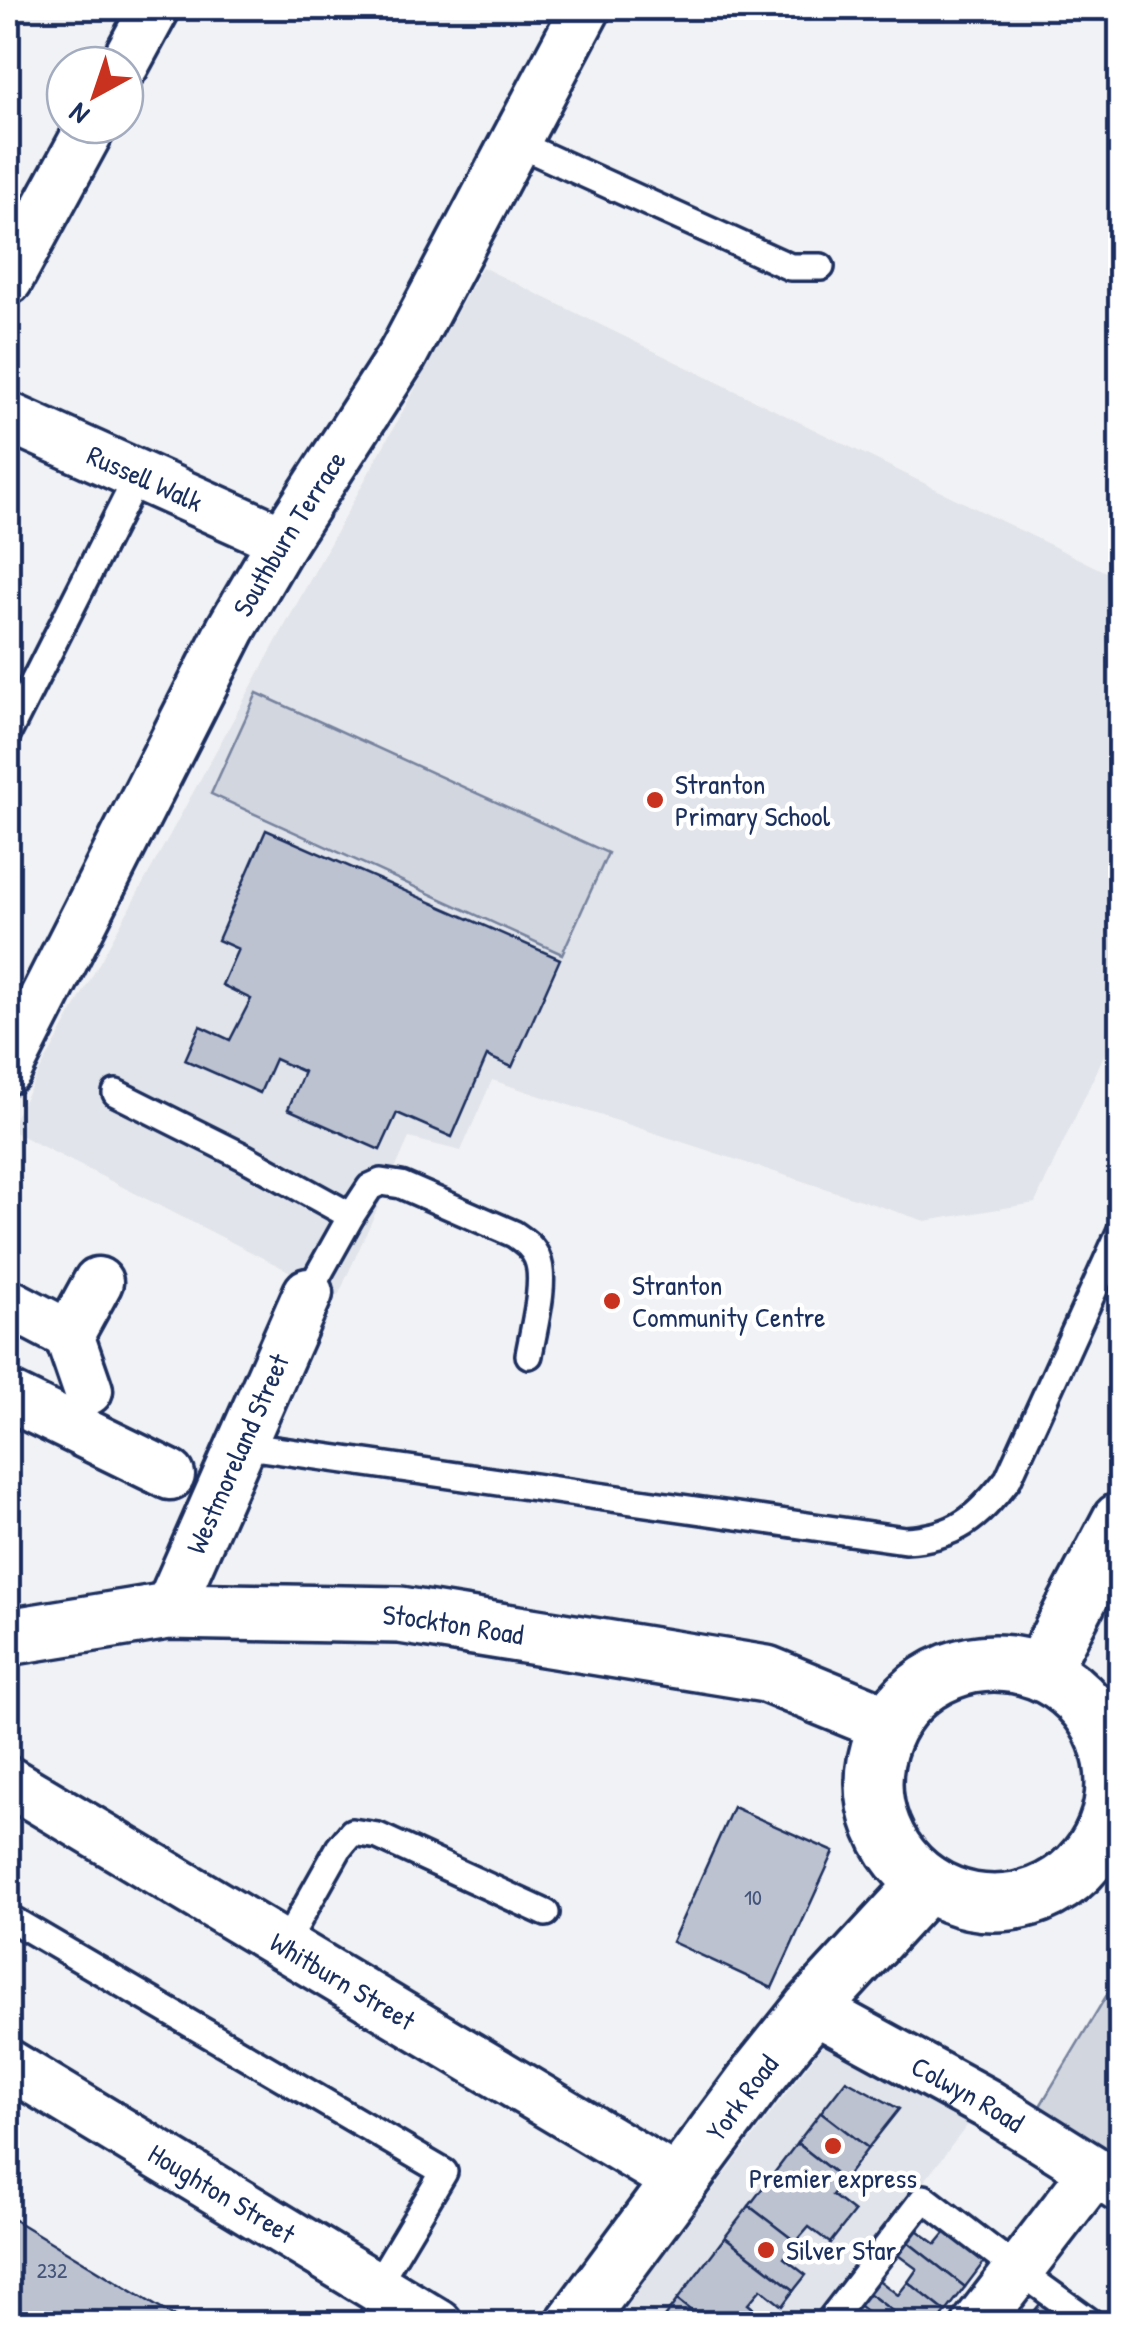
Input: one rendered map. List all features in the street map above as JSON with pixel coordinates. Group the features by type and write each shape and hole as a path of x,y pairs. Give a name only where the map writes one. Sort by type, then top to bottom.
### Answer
{"main road":[{"path":"1041,1671 1120,1521"},
{"name":"Stockton Road","path":"8,1637 168,1611 400,1615 766,1674 888,1724"},
{"path":"1006,1662 1041,1671 1069,1688 1092,1710 1107,1740 1115,1771 1117,1804 1100,1842 1076,1872 1042,1894 1003,1904 963,1900 927,1883 900,1859 882,1828 873,1794 876,1757 888,1724 910,1696 938,1675 954,1669 1006,1662"},
{"name":"York Road","path":"574,2324 812,2008 927,1883"}],"street":[{"path":"135,45 156,8"},
{"name":"Southburn Terrace","path":"8,1069 231,629 283,540 403,354 586,8"},
{"path":"8,280 81,145"},
{"name":"Russell Walk","path":"8,417 283,540"},
{"path":"69,1334 98,1282"},
{"name":"Westmoreland Street","path":"168,1611 308,1293"},
{"path":"8,1304 69,1334 88,1390"},
{"path":"8,1396 170,1475"},
{"name":"Whitburn Street","path":"8,1781 679,2182"},
{"name":"Colwyn Road","path":"812,2008 986,2104 1107,2180"},
{"name":"Houghton Street","path":"8,2064 438,2324"},
{"path":"977,2324 1018,2270 1107,2180"}],"lane":[{"path":"516,143 790,267 821,267"},
{"path":"8,733 138,475"},
{"path":"116,1093 350,1216"},
{"path":"308,1293 370,1187 381,1182 401,1185 514,1234 529,1245 539,1262 529,1355"},
{"path":"241,1445 905,1540 929,1538 953,1530 984,1509 1008,1479 1120,1232"},
{"path":"284,1946 352,1832 378,1836 546,1913"},
{"path":"8,1916 444,2172 376,2286"},
{"path":"827,2324 924,2198 1093,2324"}],"shaded area":[{"name":"Stranton Primary School","path":"482,267 1120,579 1120,1021 1035,1203 925,1221 492,1080 461,1151 409,1138 338,1296 8,1129"},
{"path":"257,693 608,853 562,954 211,794"},
{"path":"1120,1973 1120,2156 1037,2111"},
{"path":"823,2045 969,2123 816,2323 611,2324"}],"building":[{"path":"266,830 560,959 512,1067 487,1056 452,1137 397,1113 380,1150 288,1109 304,1072 275,1059 260,1093 185,1060 200,1026 230,1040 251,999 222,985 238,949 218,940"},
{"path":"733,1807 834,1852 772,1988 672,1942"},
{"path":"846,2080 899,2109 868,2148 821,2112"},
{"name":"Premier express","path":"821,2112 868,2148 844,2180 797,2143"},
{"path":"797,2143 844,2180 832,2195 854,2212 830,2243 809,2227 796,2242 749,2206"},
{"name":"Silver Star","path":"749,2206 796,2242 784,2258 806,2275 794,2290 725,2237"},
{"path":"8,2216 186,2324 8,2324"},
{"path":"914,2228 936,2244 946,2232 984,2262 965,2287 905,2240"},
{"path":"725,2237 794,2290 782,2306 761,2289 748,2304 773,2324 708,2324 677,2300"},
{"path":"905,2240 965,2287 946,2312 908,2282 917,2269 895,2253"},
{"path":"876,2278 898,2295 908,2282 946,2312 937,2324 909,2324 866,2291"},
{"path":"866,2291 909,2324 876,2324 878,2320 856,2303"},
{"path":"677,2300 708,2324 659,2324"},
{"path":"365,2303 399,2324 351,2324"},
{"path":"1040,2304 1066,2324 1024,2324"}],"place":[{"name":"Stranton Primary School","path":"655,800"},
{"name":"Stranton Community Centre","path":"612,1301"},
{"name":"Premier express","path":"833,2146"},
{"name":"Silver Star","path":"766,2250"}]}
